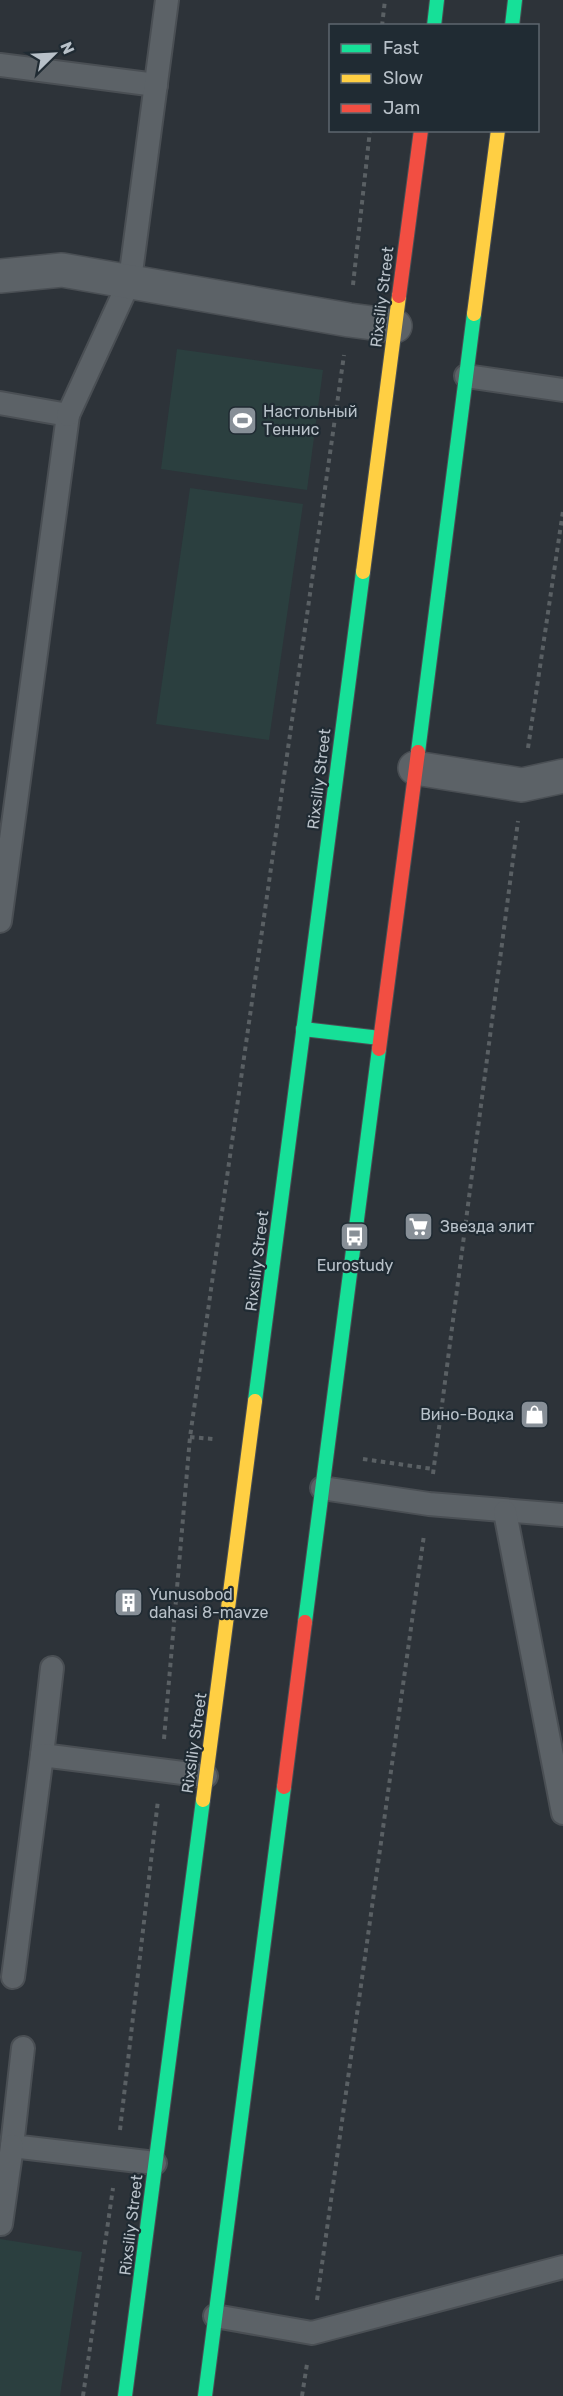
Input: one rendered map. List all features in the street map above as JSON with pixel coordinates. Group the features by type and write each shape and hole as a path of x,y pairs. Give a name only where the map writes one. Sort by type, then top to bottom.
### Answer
{"main road":[{"path":"434,24 438,0"},
{"path":"512,24 515,0"},
{"name":"Rixsiliy Street","path":"125,2396 421,132"},
{"path":"205,2396 498,132"},
{"path":"303,1029 380,1038"}],"street":[{"path":"0,276 62,270 395,326"},
{"path":"415,768 522,785 563,776"}],"lane":[{"path":"0,921 68,415 130,280 167,0"},
{"path":"0,65 156,85"},
{"path":"466,376 563,390"},
{"path":"0,403 68,415"},
{"path":"322,1488 429,1504 563,1515"},
{"path":"505,1512 563,1813"},
{"path":"13,1977 52,1668"},
{"path":"42,1755 206,1776"},
{"path":"1,2224 23,2048"},
{"path":"12,2146 155,2163"},
{"path":"215,2316 312,2333 563,2267"}],"path":[{"path":"382,24 385,0"},
{"path":"83,2396 117,2158 161,1772 190,1437 349,320 370,132"},
{"path":"302,2396 429,1504 522,785 563,512"},
{"path":"327,1453 433,1469"}],"green space":[{"name":"Настольный Теннис","path":"177,349 323,370 307,490 161,469"},
{"path":"190,488 303,504 269,740 156,724"},
{"path":"0,2239 82,2252 60,2396 0,2396"}],"traffic: fast":[{"path":"434,24 437,0"},
{"path":"512,24 515,0"},
{"path":"418,752 474,314"},
{"path":"255,1401 363,572"},
{"path":"303,1029 380,1038"},
{"path":"305,1622 379,1049"},
{"path":"205,2396 284,1787"},
{"path":"125,2396 203,1800"}],"traffic: slow":[{"path":"474,314 498,132"},
{"path":"363,572 399,296"},
{"path":"203,1800 255,1401"}],"traffic: jam":[{"path":"399,296 421,132"},
{"path":"379,1049 418,752"},
{"path":"284,1787 305,1622"}],"place":[{"name":"Настольный Теннис","path":"242,420"},
{"name":"Звезда элит","path":"419,1226"},
{"name":"Eurostudy","path":"355,1237"},
{"name":"Вино-Водка","path":"535,1414"},
{"name":"Yunusobod dahasi 8-mavze","path":"128,1603"}]}
